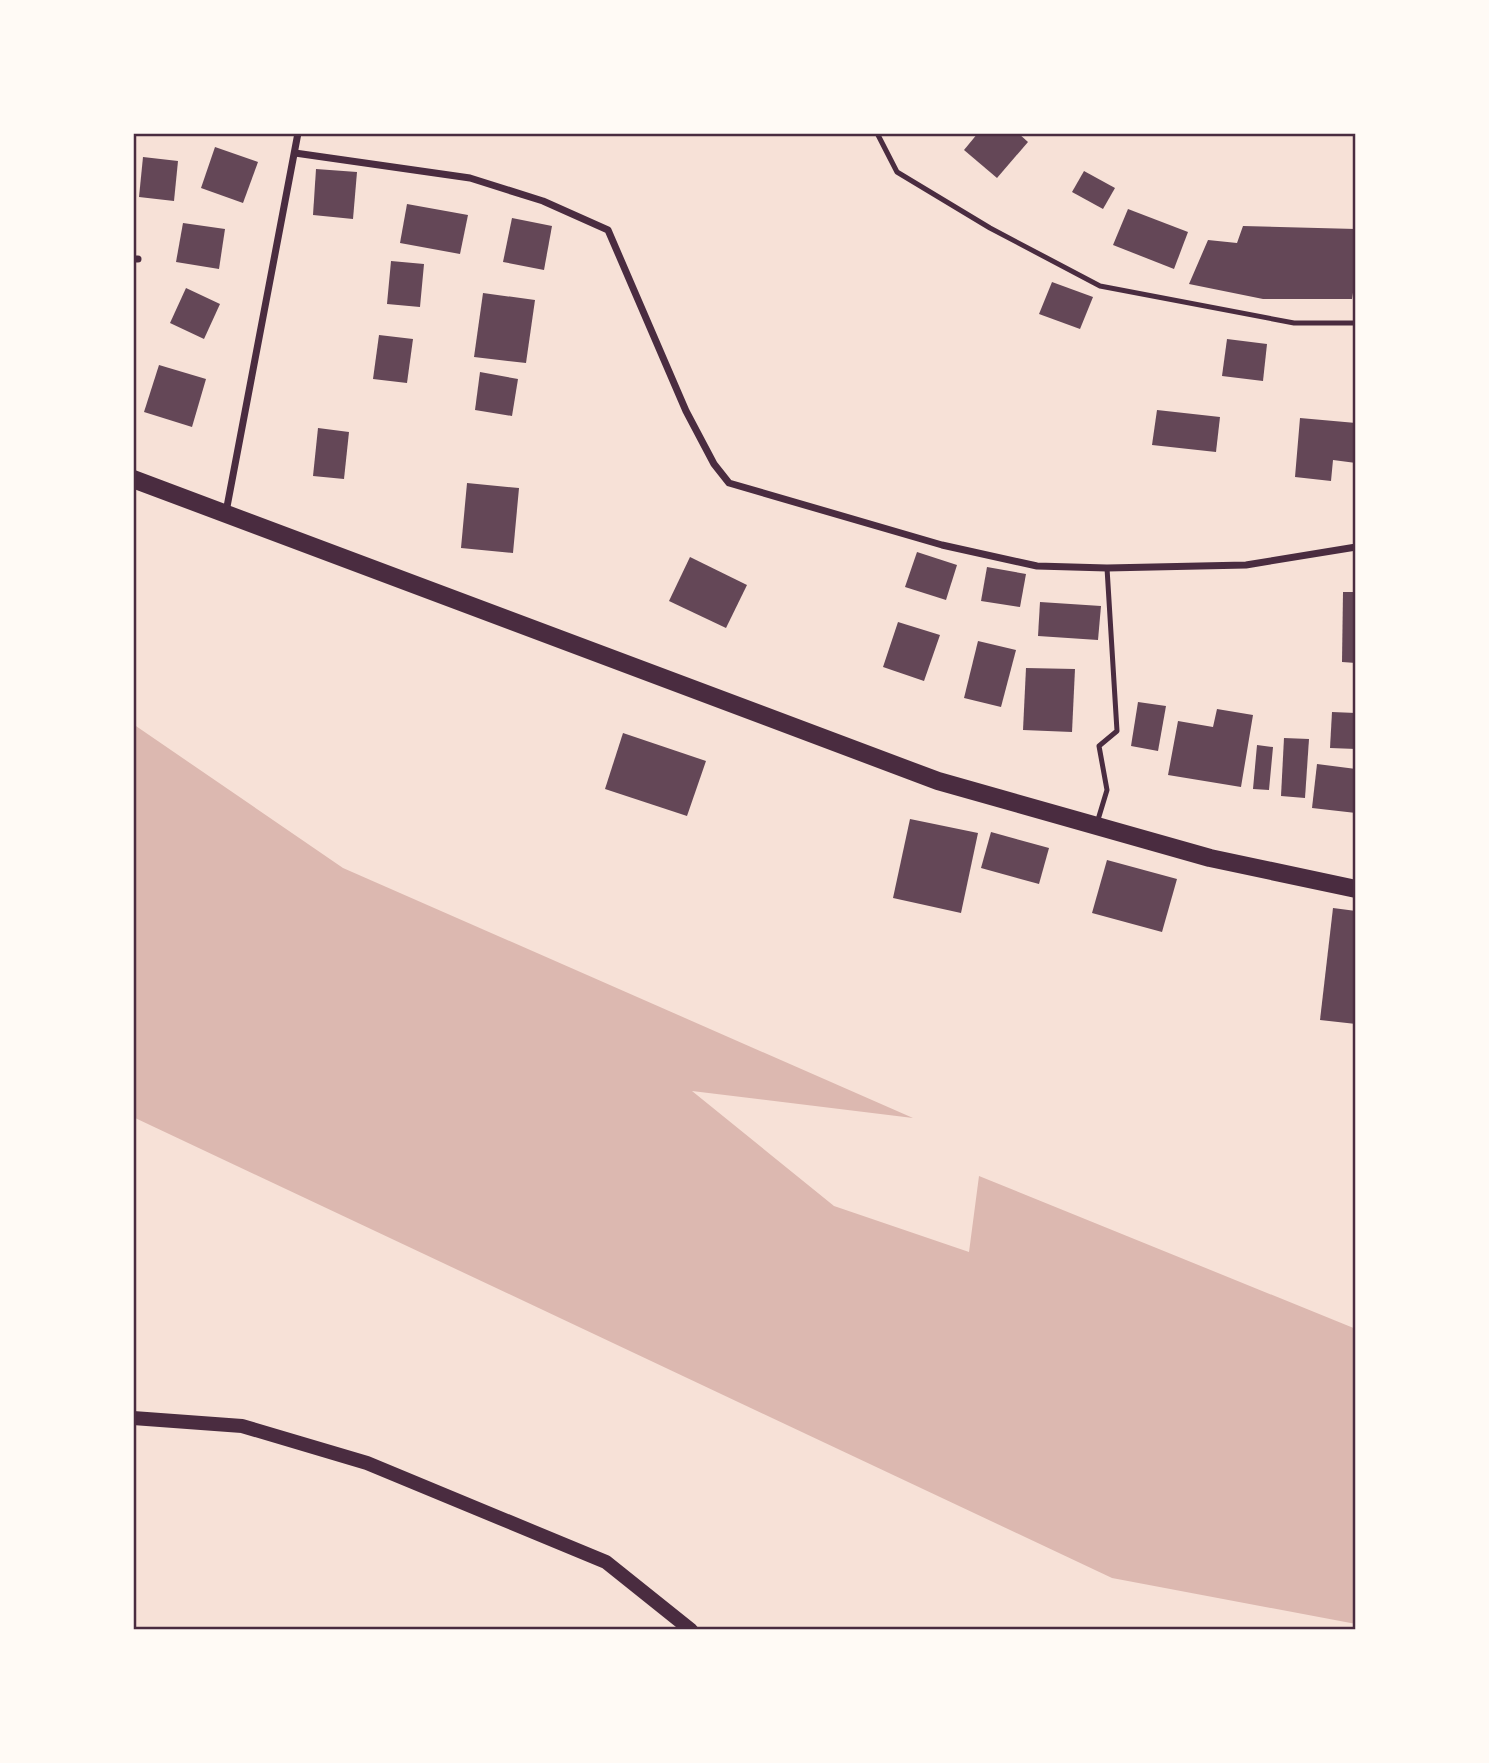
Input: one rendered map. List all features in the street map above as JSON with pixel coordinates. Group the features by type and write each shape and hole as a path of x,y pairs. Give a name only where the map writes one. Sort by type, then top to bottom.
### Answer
{"main road":[{"path":"133,479 938,781 1210,858 1356,889"},
{"path":"133,1418 243,1426 367,1463 606,1562 691,1630"}],"street":[{"path":"226,512 298,133"},
{"path":"295,153 470,178 543,201 608,230 686,411 714,464 729,483 942,545 1037,566 1107,568 1246,565 1356,547"}],"lane":[{"path":"877,133 897,172 990,228 1100,285 1294,323 1356,323"},
{"path":"1097,826 1107,790 1099,746 1117,731 1107,568"}],"shaded area":[{"path":"133,724 343,868 913,1118 692,1091 834,1206 969,1252 979,1176 1356,1329 1356,1624 1112,1578 133,1117"}],"building":[{"path":"978,133 1018,133 1028,142 997,178 964,150"},
{"path":"215,147 258,162 243,203 201,188"},
{"path":"143,157 178,161 174,201 139,197"},
{"path":"316,169 357,172 353,219 313,215"},
{"path":"1084,171 1115,188 1103,209 1072,192"},
{"path":"407,204 468,215 460,254 400,243"},
{"path":"1128,209 1188,232 1174,269 1113,245"},
{"path":"512,218 552,226 544,270 503,262"},
{"path":"183,223 225,229 219,269 176,262"},
{"path":"1243,226 1356,229 1356,274 1352,299 1263,299 1189,284 1208,240 1237,243"},
{"path":"391,261 424,264 420,307 387,304"},
{"path":"1052,282 1093,297 1080,329 1039,314"},
{"path":"186,288 220,304 204,339 170,323"},
{"path":"483,293 535,300 526,363 474,357"},
{"path":"379,335 413,339 407,383 373,379"},
{"path":"1227,339 1267,344 1263,381 1222,376"},
{"path":"159,365 206,379 192,427 144,412"},
{"path":"480,372 518,379 512,416 475,410"},
{"path":"1157,410 1220,417 1216,452 1152,445"},
{"path":"1300,418 1356,423 1356,463 1333,460 1331,481 1295,477"},
{"path":"318,428 349,432 344,479 313,476"},
{"path":"467,483 519,488 513,553 461,548"},
{"path":"917,552 957,565 946,600 905,587"},
{"path":"690,557 747,585 726,628 669,601"},
{"path":"987,567 1026,574 1020,607 981,601"},
{"path":"1343,592 1356,592 1356,663 1342,662"},
{"path":"1040,602 1101,606 1098,640 1038,636"},
{"path":"898,622 940,635 924,681 883,667"},
{"path":"978,641 1016,650 1001,707 964,698"},
{"path":"1026,668 1075,669 1072,732 1023,730"},
{"path":"1138,702 1166,706 1158,751 1131,746"},
{"path":"1217,709 1253,715 1241,787 1168,775 1178,721 1213,727"},
{"path":"1332,712 1356,713 1356,749 1330,748"},
{"path":"623,733 706,761 687,816 605,789"},
{"path":"1284,738 1309,739 1305,798 1281,796"},
{"path":"1257,745 1273,747 1269,790 1253,789"},
{"path":"1317,764 1356,769 1356,813 1312,808"},
{"path":"910,819 978,833 961,913 893,898"},
{"path":"991,832 1049,848 1039,884 981,868"},
{"path":"1107,860 1177,879 1162,932 1092,913"},
{"path":"1333,908 1356,911 1356,1024 1320,1020"}]}
